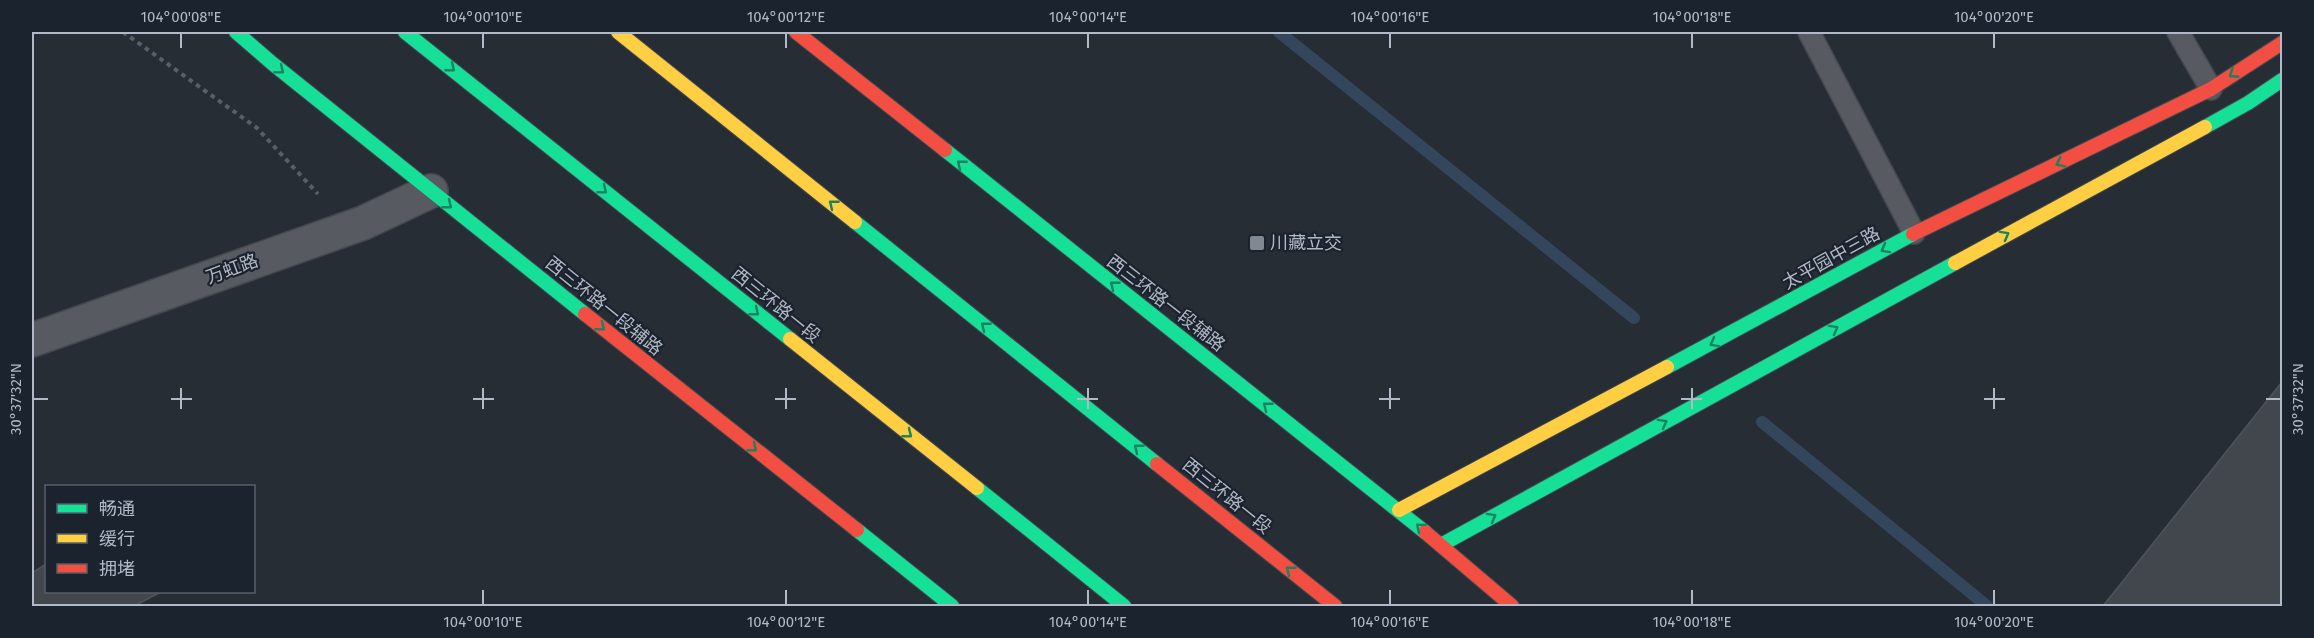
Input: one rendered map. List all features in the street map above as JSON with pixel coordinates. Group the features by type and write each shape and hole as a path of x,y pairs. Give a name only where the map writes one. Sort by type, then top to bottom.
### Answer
{"main road":[{"name":"西三环路一段辅路","path":"236,32 431,191 952,606"},
{"name":"西三环路一段","path":"405,32 1124,606"},
{"name":"西三环路一段","path":"618,32 1335,606"},
{"name":"西三环路一段辅路","path":"796,32 1399,510 1512,606"},
{"name":"太平园中三路","path":"1399,510 1914,234 2211,89 2283,43"},
{"path":"1441,545 2248,103 2283,80"}],"street":[{"name":"万虹路","path":"32,340 363,223 431,191"}],"lane":[{"path":"1809,32 1914,234"},
{"path":"2178,32 2211,89"}],"path":[{"path":"123,32 257,128 318,194"}],"building":[{"path":"2282,382 2282,606 2103,606"},
{"path":"45,565 45,593 159,593 134,606 32,606 32,573"}],"waterway":[{"path":"1279,32 1634,318"},
{"path":"1762,422 1987,606"}],"traffic: fast":[{"path":"236,32 585,314"},
{"path":"405,32 790,339"},
{"path":"2205,127 2248,103 2282,80"},
{"path":"945,150 1425,532"},
{"path":"855,222 1157,464"},
{"path":"1667,367 1913,234"},
{"path":"1441,545 1955,263"},
{"path":"977,488 1124,606"},
{"path":"857,530 952,606"}],"traffic: slow":[{"path":"618,32 855,222"},
{"path":"1955,263 2205,127"},
{"path":"790,339 977,488"},
{"path":"1399,510 1667,367"}],"traffic: jam":[{"path":"796,32 945,150"},
{"path":"1913,234 2211,89 2282,43"},
{"path":"585,314 857,530"},
{"path":"1157,464 1335,606"},
{"path":"1425,532 1512,606"}],"place":[{"name":"川藏立交","path":"1257,243"}]}
